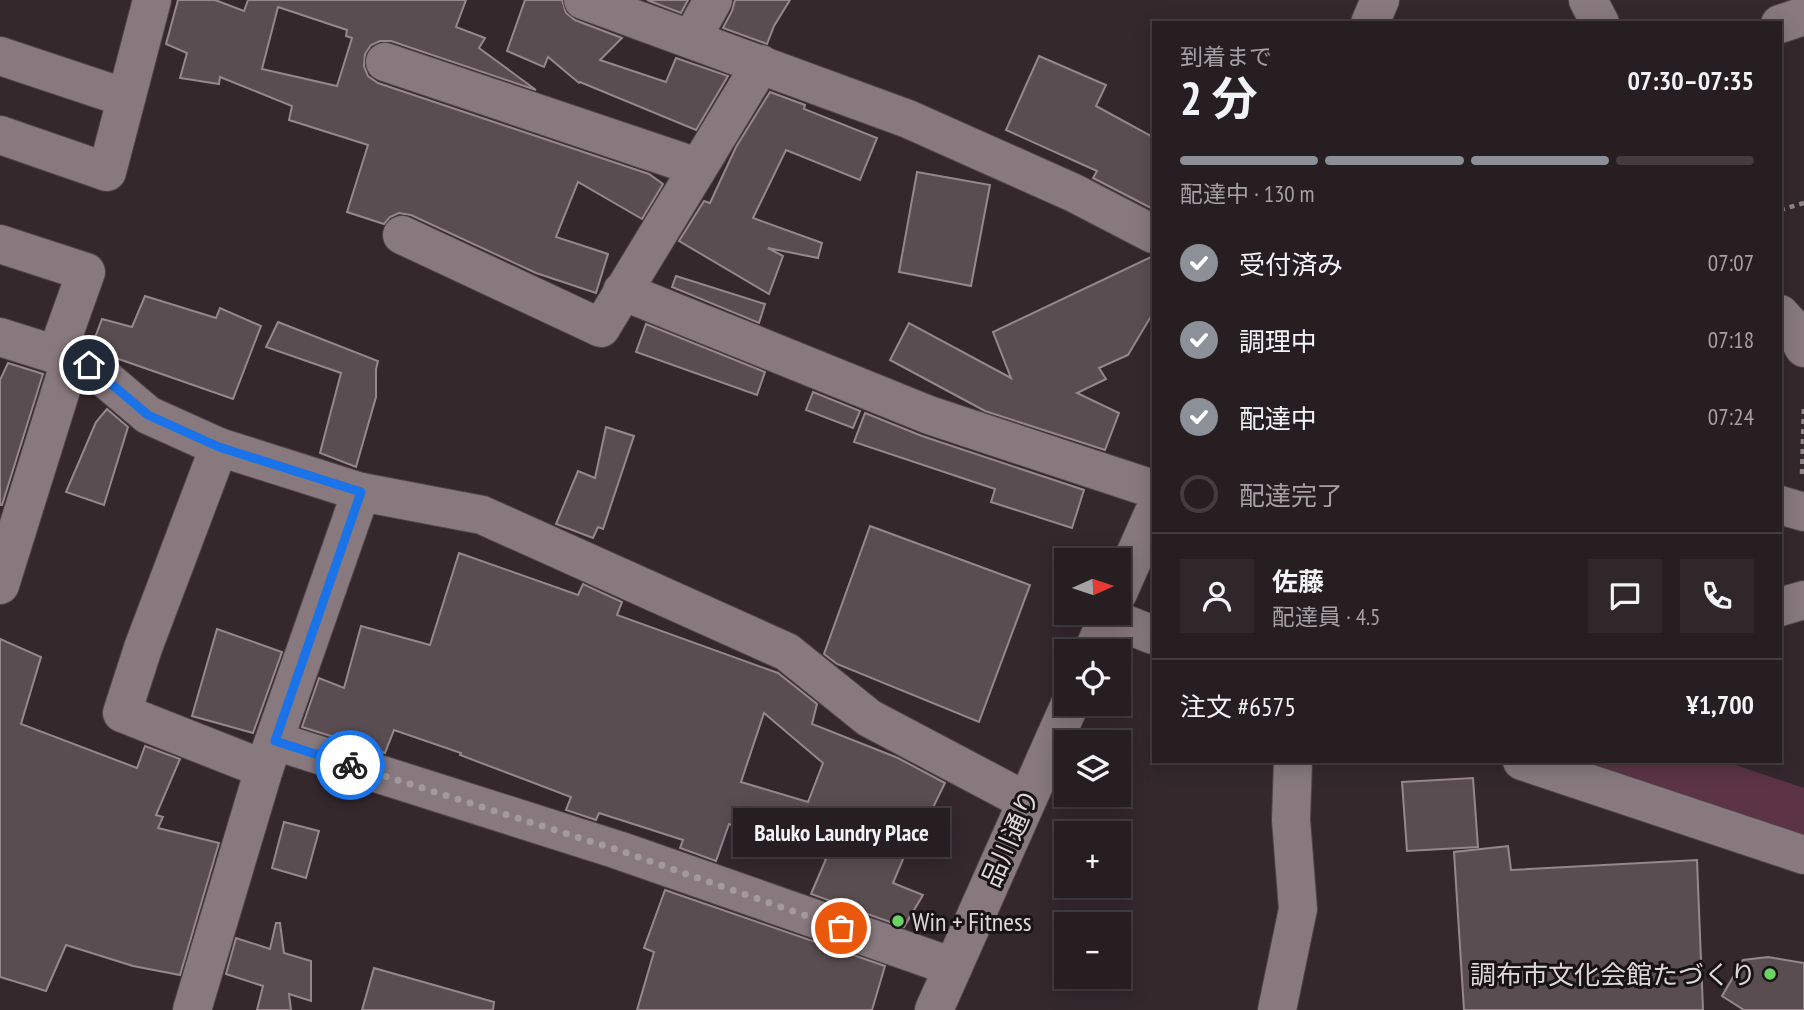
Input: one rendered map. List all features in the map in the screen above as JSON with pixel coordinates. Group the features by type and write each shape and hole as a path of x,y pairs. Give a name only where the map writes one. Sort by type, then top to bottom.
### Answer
{"street":[{"path":"0,135 107,172 152,0"},
{"path":"583,0 908,119 1074,193 1152,233"},
{"path":"692,38 713,0"},
{"path":"1371,21 1380,0"},
{"path":"1588,0 1599,21"},
{"path":"1782,23 1804,16"},
{"path":"0,56 127,98"},
{"path":"385,62 697,167"},
{"path":"402,235 601,328 761,64"},
{"path":"0,244 86,272 0,585"},
{"path":"622,291 929,415 1152,489"},
{"path":"1782,316 1793,328 1804,348"},
{"path":"0,337 89,365 148,415 219,447 361,492 482,515 787,652 869,718 1026,801"},
{"path":"219,447 122,713 618,850 953,967"},
{"path":"192,1010 270,755 361,492"},
{"path":"1131,564 1152,516"},
{"path":"1782,606 1804,600"},
{"path":"1126,625 1152,635"},
{"name":"品川通り","path":"934,1010 1065,716"},
{"path":"1277,1010 1298,909 1291,820 1293,763"},
{"path":"1528,763 1804,855"}],"path":[{"path":"1782,209 1804,203"},
{"path":"1795,509 1804,405"}],"shaded area":[{"path":"1583,763 1730,763 1804,788 1804,840"}],"building":[{"path":"178,0 215,0 244,11 248,0 466,0 456,27 485,38 479,48 536,90 391,41 380,41 371,45 365,54 364,66 368,76 378,83 649,174 663,184 642,219 578,182 556,237 608,254 596,293 536,273 411,215 399,213 384,224 347,212 368,145 289,120 292,106 220,77 219,84 180,78 187,53 166,44","holes":["278,7 347,30 346,36 352,38 337,86 262,69"]},
{"path":"525,0 562,0 566,13 575,20 622,38 600,60 666,82 676,58 728,76 696,130 579,83 548,57 544,67 507,51"},
{"path":"647,0 688,0 681,13"},
{"path":"735,0 790,0 774,26 767,44 723,28"},
{"path":"1039,56 1106,85 1096,106 1152,136 1152,208 1093,178 1097,171 1006,130"},
{"path":"770,92 805,105 804,109 877,138 860,180 786,150 753,218 822,243 818,258 768,248 783,256 769,294 679,241 704,201 710,203 736,147"},
{"path":"917,172 990,185 971,286 899,272"},
{"path":"1152,256 1152,315 1128,355 1099,368 1106,379 1077,393 1119,413 1105,450 985,411 890,360 909,323 1011,378 993,332"},
{"path":"676,276 765,304 759,323 672,287"},
{"path":"145,296 216,318 220,308 261,326 233,399 113,357 93,343 102,319 132,327"},
{"path":"278,322 378,361 376,397 356,467 320,453 341,373 266,347"},
{"path":"646,324 765,372 757,395 636,352"},
{"path":"8,363 43,374 0,505 0,380"},
{"path":"813,392 860,411 853,428 806,410"},
{"path":"107,409 128,427 104,505 66,492 96,422"},
{"path":"865,413 922,436 1084,490 1072,528 991,502 995,489 854,442"},
{"path":"606,427 634,436 603,529 598,527 593,538 556,524 578,471 595,478"},
{"path":"870,526 1030,585 979,722 837,664 824,654"},
{"path":"459,553 578,595 583,584 622,602 617,615 778,673 817,704 812,724 898,758 945,783 922,830 916,828 893,883 923,895 904,927 811,894 826,859 729,824 716,861 680,848 683,840 599,813 596,820 566,810 571,797 460,755 461,753 394,730 385,753 302,727 319,678 344,688 361,626 430,645","holes":["764,713 823,763 808,802 741,782"]},
{"path":"217,629 282,652 253,733 192,716"},
{"path":"0,639 41,657 21,724 137,768 145,746 180,759 156,815 163,817 158,828 219,843 180,975 133,966 66,945 46,991 0,977"},
{"path":"1473,778 1478,847 1407,851 1402,782"},
{"path":"284,822 319,831 306,878 272,868"},
{"path":"1508,846 1511,870 1697,860 1703,1010 1464,1010 1454,852"},
{"path":"665,890 885,966 872,1010 637,1010 654,952 644,948"},
{"path":"276,923 280,923 284,953 311,961 311,1001 289,994 291,1010 257,1010 263,986 226,974 236,938 270,949"},
{"name":"調布市文化会館たづくり","path":"1768,957 1804,963 1804,1010 1744,1010 1722,996 1743,960"},
{"path":"374,968 494,1002 493,1010 362,1010"}],"way so far":[{"path":"350,765 618,850 841,928"}],"place":[{"name":"Win + Fitness","path":"898,921"},
{"name":"Baluko Laundry Place","path":"841,928"},
{"name":"調布市文化会館たづくり","path":"1770,974"}],"route":[{"path":"89,365 148,415 219,447 361,492 275,741 350,765"}]}
